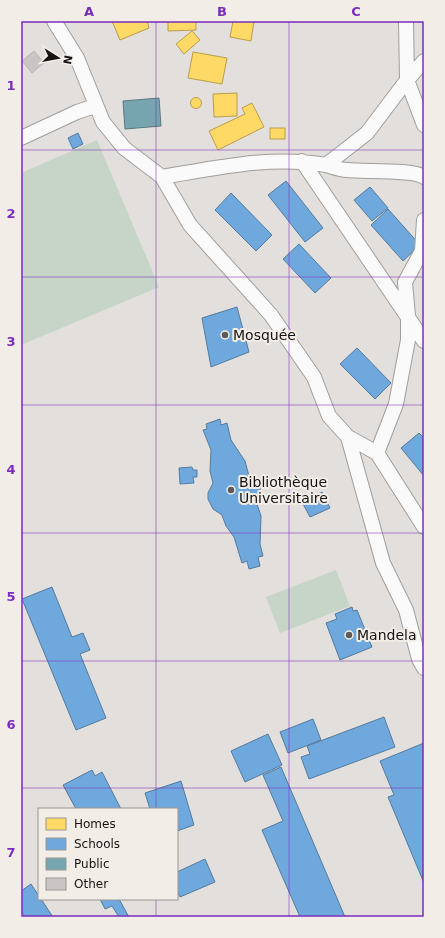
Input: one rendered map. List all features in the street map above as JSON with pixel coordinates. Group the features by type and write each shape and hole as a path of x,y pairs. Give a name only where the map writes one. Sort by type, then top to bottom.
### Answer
{"street":[{"path":"54,21 77,58 95,106 103,122 124,148 162,177 190,225 271,316 314,377 330,416 348,437 377,453 424,527"},
{"path":"406,21 407,80 424,125"},
{"path":"326,165 367,133 407,80 424,61"},
{"path":"21,138 77,112 95,106"},
{"path":"162,177 238,165 302,161 345,170 409,172 424,177"},
{"path":"302,161 424,341"},
{"path":"377,453 396,404 408,340 408,316 405,282 422,250 424,220"},
{"path":"348,437 383,563 406,610 419,659 424,668"}],"green space":[{"path":"97,140 159,287 21,345 21,173"},
{"path":"336,570 350,606 280,633 266,597"}],"building: Homes":[{"path":"112,21 147,21 149,28 120,40"},
{"path":"168,21 196,21 196,30 168,31"},
{"path":"233,21 254,21 251,41 230,37"},
{"path":"192,31 200,40 184,54 176,44"},
{"path":"193,52 227,58 222,84 188,78"},
{"path":"237,93 237,116 214,117 213,94"},
{"path":"194,98 198,98 200,99 200,107 194,108 191,105 191,101"},
{"path":"252,103 264,127 218,150 209,131 245,114 242,108"},
{"path":"270,128 285,128 285,139 270,139"}],"building: Schools":[{"path":"78,133 83,144 73,149 68,138"},
{"path":"286,181 323,228 305,242 268,195"},
{"path":"370,187 388,208 372,221 354,200"},
{"path":"231,193 272,235 256,251 215,210"},
{"path":"388,209 420,245 403,261 371,225"},
{"path":"299,244 331,278 315,293 283,259"},
{"name":"Mosquée","path":"237,307 249,352 211,367 202,318"},
{"path":"357,348 391,383 375,399 340,364"},
{"path":"220,419 221,425 227,423 231,440 245,461 249,476 254,478 260,486 260,492 256,501 261,516 260,544 263,556 258,557 260,566 249,569 247,561 242,563 234,537 226,526 222,515 213,509 208,499 208,493 213,483 210,471 211,450 203,430 207,429 206,424"},
{"path":"419,433 424,438 424,476 401,448"},
{"path":"192,467 193,470 197,470 197,477 193,477 194,483 180,484 179,468"},
{"path":"322,492 330,508 310,517 302,502"},
{"path":"52,587 72,637 83,633 90,650 80,654 106,718 76,730 22,599"},
{"name":"Mandela","path":"352,607 353,611 357,610 372,647 340,660 326,623 337,619 335,614"},
{"path":"384,717 395,747 309,779 301,757 310,754 307,746"},
{"path":"313,719 321,740 288,753 280,732"},
{"path":"268,734 282,765 245,782 231,751"},
{"path":"424,743 424,883 388,797 394,795 380,761"},
{"path":"281,767 345,917 300,917 262,830 283,821 263,775"},
{"path":"92,770 95,776 102,772 120,808 75,808 63,785"},
{"path":"181,781 194,825 178,831 178,808 150,808 145,793"},
{"path":"205,859 215,882 180,897 178,893 178,872"},
{"path":"31,884 38,894 38,900 42,900 53,917 25,917 21,911 21,891"},
{"path":"100,900 120,900 129,917 119,917 112,906 105,909"}],"building: Public":[{"path":"159,98 161,126 125,129 123,101"}],"building: Other":[{"path":"34,51 44,63 32,73 22,61"}],"place":[{"name":"Mosquée","path":"225,335"},
{"name":"Bibliothèque Universitaire","path":"231,490"},
{"name":"Mandela","path":"349,635"}]}
